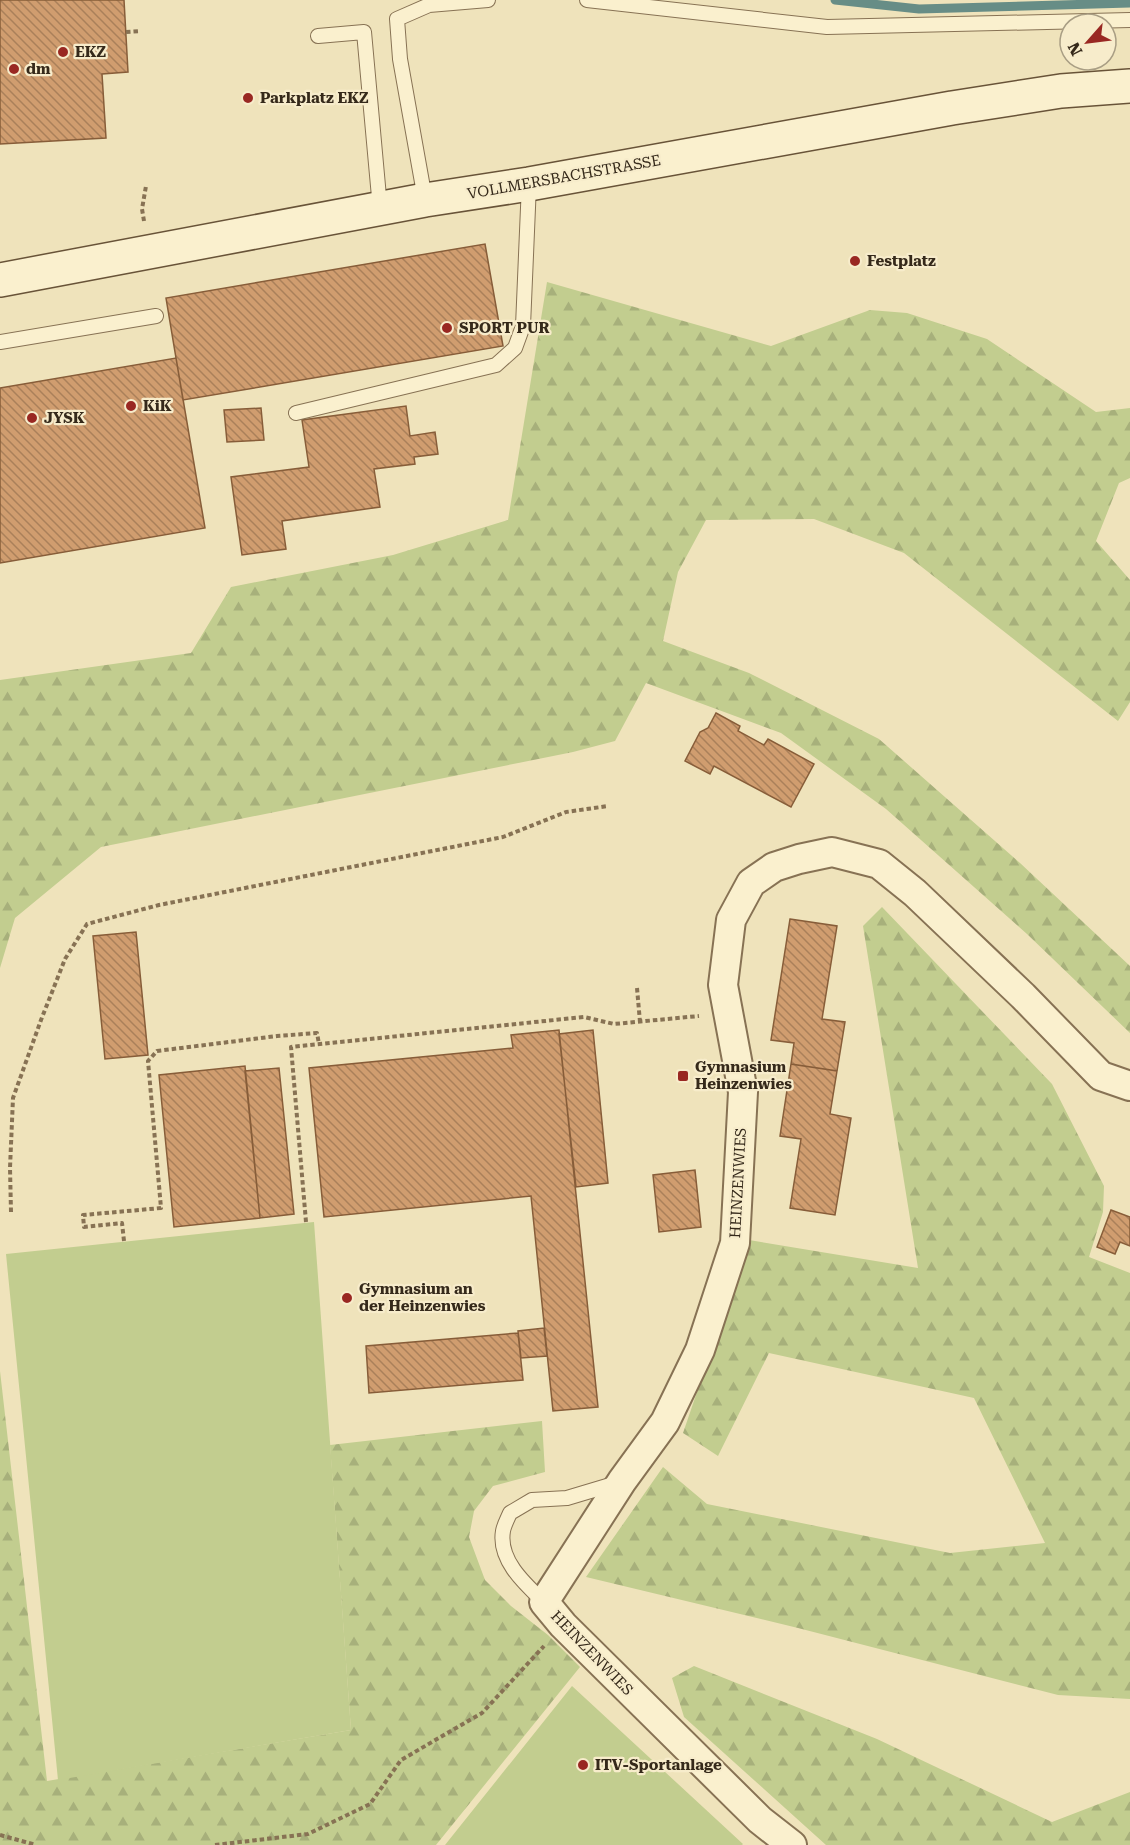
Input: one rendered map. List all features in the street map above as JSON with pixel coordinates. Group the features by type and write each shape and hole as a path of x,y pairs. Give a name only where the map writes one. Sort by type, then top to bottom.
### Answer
{"main road":[{"name":"VOLLMERSBACHSTRASSE","path":"0,280 380,208 529,184 963,106 1061,91 1130,86"}],"street":[{"name":"HEINZENWIES","path":"792,1845 760,1820 563,1626 544,1602 622,1481 665,1422 700,1350 735,1243 743,1092 723,985 731,920 751,883 774,867 832,852 879,864 915,893 1023,996 1101,1076 1130,1086"}],"lane":[{"path":"425,200 400,59 397,19 429,5 488,0"},
{"path":"586,0 827,27 1130,21"},
{"path":"318,36 364,32 380,208"},
{"path":"296,412 496,365 515,348 523,326 529,184"},
{"path":"0,342 156,316"},
{"path":"544,1602 519,1578 504,1551 503,1532 510,1512 532,1500 567,1498 622,1481"}],"path":[{"path":"126,32 140,31"},
{"path":"145,224 142,209 146,186"},
{"path":"11,1212 13,1098 65,959 87,924 159,905 503,837 566,812 608,806"},
{"path":"637,988 640,1022"},
{"path":"306,1222 291,1047 584,1017 614,1024 728,1013"},
{"path":"123,1241 122,1223 84,1227 83,1215 162,1208 148,1061 158,1051 277,1036 317,1033 318,1044"},
{"path":"215,1845 308,1834 370,1804 401,1760 482,1713 563,1626"},
{"path":"0,1835 36,1845"}],"green space":[{"path":"547,282 771,346 870,310 907,313 987,339 1096,412 1130,408 1130,478 1119,483 1096,541 1130,580 1130,702 1118,721 904,553 814,519 706,520 678,572 663,641 749,673 879,739 1020,863 1130,966 1130,1033 1027,934 886,809 781,733 646,683 615,741 573,752 101,847 15,918 0,968 0,680 191,653 231,587 393,555 508,520"},
{"path":"882,907 1052,1084 1104,1186 1103,1212 1089,1257 1130,1273 1130,1699 1058,1695 798,1628 586,1577 663,1467 707,1504 950,1553 1045,1543 974,1398 769,1353 718,1456 683,1433 749,1240 918,1268 863,926"},
{"path":"314,1222 351,1730 58,1780 6,1254"},
{"path":"0,1371 47,1781 351,1730 330,1445 542,1421 545,1472 493,1486 474,1511 469,1537 485,1580 511,1606 548,1635 580,1667 436,1845 0,1845"},
{"path":"694,1666 877,1739 1052,1822 1130,1792 1130,1845 826,1845 684,1717 672,1678"},
{"name":"ITV-Sportanlage","path":"572,1686 743,1844 445,1845"}],"building":[{"name":"EKZ","path":"0,0 124,0 128,72 102,74 106,138 0,144"},
{"path":"485,244 503,346 183,400 166,298"},
{"path":"176,358 205,528 0,563 0,388"},
{"path":"406,406 410,436 435,432 438,454 414,457 415,464 374,469 380,507 282,521 286,549 242,555 231,477 309,467 302,420"},
{"path":"261,408 264,440 227,442 224,410"},
{"path":"716,713 740,726 738,731 764,745 768,739 814,764 791,807 714,766 710,774 685,761 700,732 708,728"},
{"path":"790,919 837,926 822,1019 845,1022 837,1071 791,1064 794,1043 771,1040"},
{"path":"136,932 148,1055 105,1059 93,936"},
{"path":"559,1030 598,1407 553,1411 531,1196 324,1217 309,1068 513,1048 511,1035"},
{"path":"593,1030 608,1183 576,1187 559,1034"},
{"path":"791,1064 837,1071 830,1114 851,1118 835,1215 790,1208 801,1139 780,1136"},
{"path":"245,1066 260,1218 174,1227 159,1075"},
{"path":"279,1068 294,1214 260,1218 245,1071"},
{"path":"695,1170 701,1227 659,1232 653,1175"},
{"path":"1111,1210 1130,1217 1130,1246 1120,1242 1115,1254 1097,1247"},
{"path":"544,1328 547,1356 521,1358 518,1331"},
{"path":"518,1333 523,1380 369,1393 366,1346"}],"waterway":[{"path":"835,0 919,9 1130,3"}],"place":[{"name":"EKZ","path":"63,52"},
{"name":"dm","path":"14,69"},
{"name":"Parkplatz EKZ","path":"248,98"},
{"name":"Festplatz","path":"855,261"},
{"name":"SPORT PUR","path":"447,328"},
{"name":"KiK","path":"131,406"},
{"name":"JYSK","path":"32,418"},
{"name":"Gymnasium Heinzenwies","path":"683,1076"},
{"name":"Gymnasium an der Heinzenwies","path":"347,1298"},
{"name":"ITV-Sportanlage","path":"583,1765"}]}
